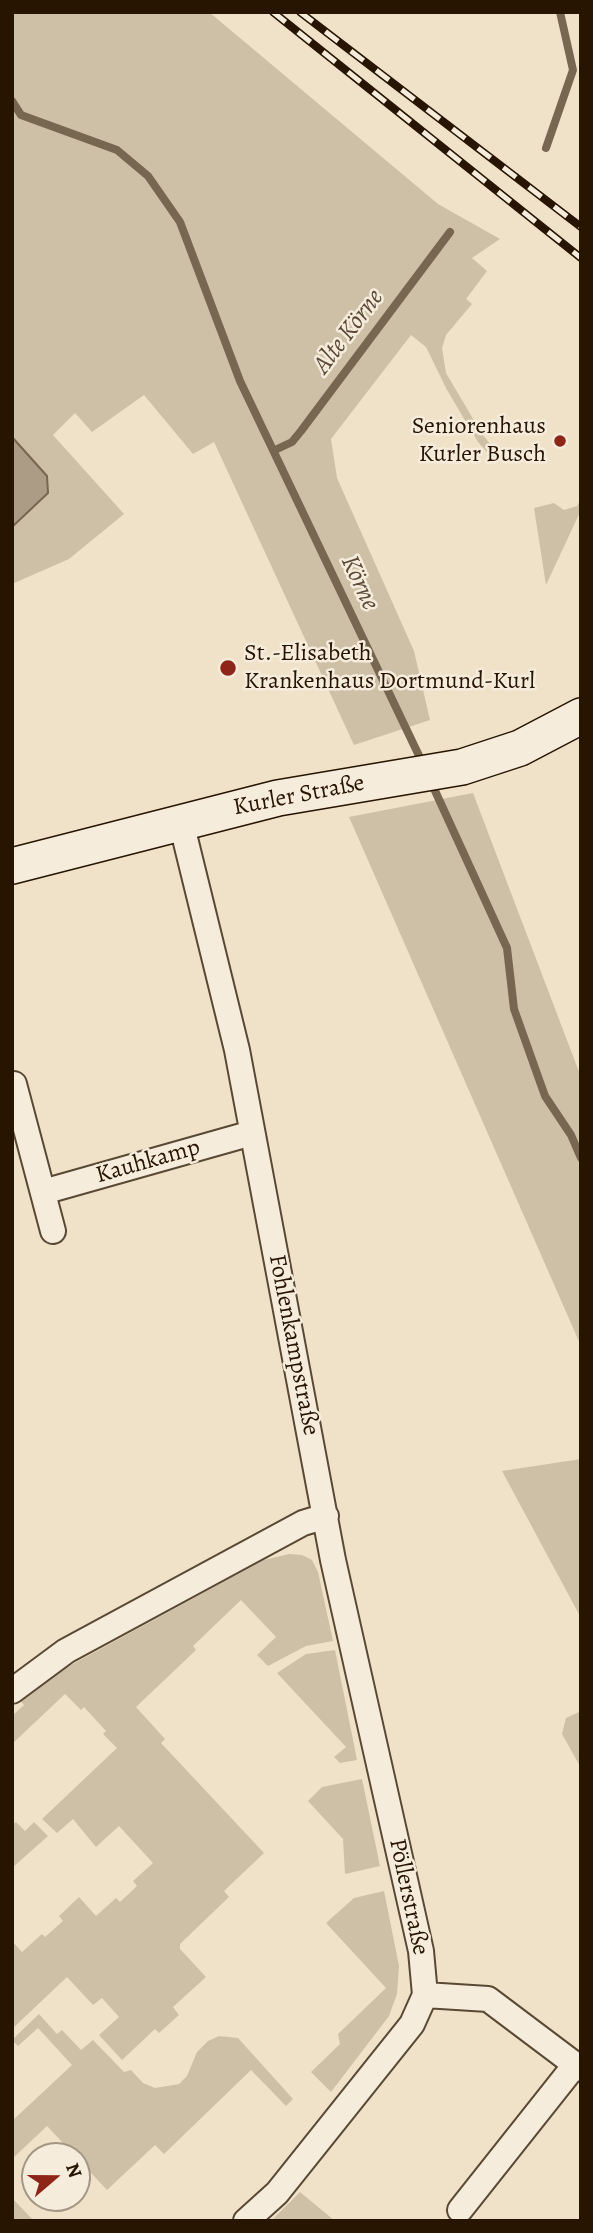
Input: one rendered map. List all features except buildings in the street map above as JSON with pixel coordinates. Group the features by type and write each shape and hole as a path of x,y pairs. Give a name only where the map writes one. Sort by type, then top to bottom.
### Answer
{"main road":[{"name":"Kurler Straße","path":"12,866 278,798 463,767 520,748 581,716"}],"street":[{"name":"Fohlenkampstraße","path":"181,822 237,1050 326,1516"},
{"path":"14,1084 53,1231"},
{"name":"Kauhkamp","path":"43,1192 252,1133"},
{"path":"12,1691 66,1651 303,1523 326,1516"},
{"name":"Pöllerstraße","path":"326,1516 421,1951 425,1996"},
{"path":"246,2221 277,2193 412,2024 425,1996 488,1999 578,2067 460,2210"}],"shaded area":[{"path":"12,12 209,12 438,204 500,239 472,258 487,271 466,299 472,304 446,335 442,348 446,373 482,434 500,456 495,461 478,442 447,390 426,347 411,335 331,439 337,478 414,651 430,720 354,745 214,442 193,454 144,395 92,432 75,413 53,435 124,514 69,559 12,584"},
{"path":"12,437 47,476 48,493 12,527"},
{"path":"581,499 581,510 546,585 534,508 554,503 564,510 577,506"},
{"path":"473,793 581,1077 581,1346 349,817"},
{"path":"581,1459 581,1618 502,1471"},
{"path":"289,1554 302,1555 312,1560 318,1572 333,1641 306,1646 268,1666 257,1655 276,1637 241,1600 193,1646 196,1650 136,1707 165,1739 161,1743 264,1853 224,1891 229,1897 180,1944 180,1949 206,1977 173,2007 179,2015 159,2033 155,2029 122,2060 99,2035 119,2017 102,1998 93,2005 67,1977 12,2029 12,1941 22,1952 42,1934 45,1937 63,1921 59,1916 79,1897 96,1916 116,1898 120,1902 137,1886 133,1881 153,1863 119,1826 96,1847 73,1819 57,1833 42,1819 117,1748 103,1734 106,1731 84,1707 81,1710 65,1694 12,1744 12,1716 24,1705 19,1699 49,1677 264,1560"},
{"path":"335,1650 357,1760 340,1763 334,1757 346,1747 277,1673 306,1654"},
{"path":"581,1711 581,1768 562,1734 566,1718"},
{"path":"362,1779 380,1866 345,1874 343,1839 308,1801 322,1787"},
{"path":"16,1822 25,1831 34,1822 48,1836 12,1868 12,1825"},
{"path":"384,1891 399,1966 397,1994 389,2016 331,2092 311,2072 340,2044 338,2034 386,1988 326,1923 354,1898"},
{"path":"39,2014 57,2034 62,2030 81,2050 93,2040 124,2072 131,2070 143,2083 155,2088 179,2084 187,2076 197,2052 208,2041 219,2036 238,2038 293,2099 286,2106 251,2070 164,2154 155,2145 107,2190 91,2173 91,2142 62,2142 47,2126 30,2142 21,2142 21,2151 12,2159 12,2121 72,2065 38,2028 18,2046 12,2040"},
{"path":"300,2192 335,2221 271,2221"},
{"path":"12,2198 21,2207 21,2212 25,2212 34,2221 12,2221"}],"waterway":[{"name":"Alte Körne","path":"546,148 573,70 560,12"},
{"name":"Körne","path":"12,101 21,115 117,150 148,176 180,222 240,381 423,764"},
{"name":"Alte Körne","path":"275,450 292,442 301,431 450,232"},
{"name":"Körne","path":"431,782 507,948 514,1009 545,1096 571,1135 581,1158"}],"railway":[{"path":"273,12 581,258"},
{"path":"300,12 581,227"}],"place":[{"name":"Seniorenhaus Kurler Busch","path":"560,441"},
{"name":"St.-Elisabeth Krankenhaus Dortmund-Kurl","path":"228,668"}]}
